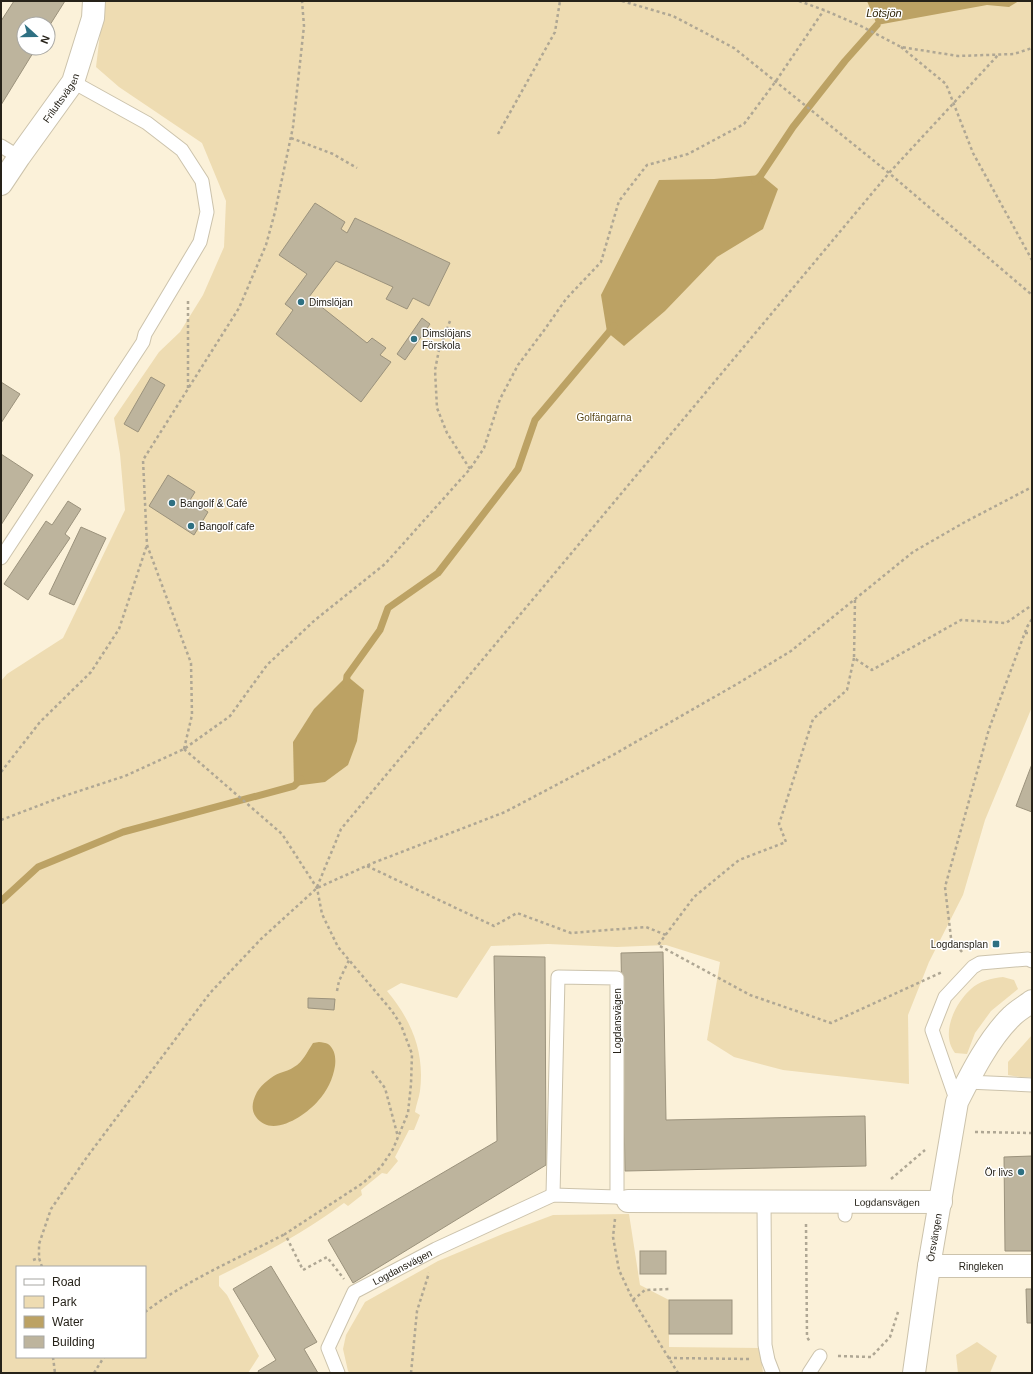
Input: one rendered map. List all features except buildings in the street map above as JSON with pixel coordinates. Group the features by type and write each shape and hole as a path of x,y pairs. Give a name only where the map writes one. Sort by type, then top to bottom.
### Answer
{"street":[{"name":"Friluftsvägen","path":"1,184 10,151 73,82 93,18 94,1"},
{"name":"Örsvängen","path":"914,1373 951,1130 957,1102 990,1043 1012,1016 1032,1001"},
{"name":"Logdansvägen","path":"622,1199 702,1207 764,1201 805,1201 845,1208 941,1202"},
{"name":"Ringleken","path":"930,1266 1032,1266"}],"lane":[{"path":"1,558 143,342 145,334 200,242 207,212 202,181 182,150 147,123 73,82"},
{"path":"957,1102 932,1030 945,997 970,963 1028,959 1032,961"},
{"name":"Logdansvägen","path":"354,1292 436,1249 553,1195 622,1199 617,978 558,977 553,1195"},
{"path":"967,1082 1032,1085"},
{"path":"764,1201 765,1345 768,1360 773,1373"},
{"path":"338,1373 328,1348 354,1292"},
{"path":"809,1373 820,1356"}],"path":[{"path":"184,750 192,715 191,663 147,545 143,460 239,308 266,245 275,212 291,138 304,26 302,1"},
{"path":"498,134 555,32 560,1"},
{"path":"622,1 673,16 734,48 889,173 1032,295"},
{"path":"799,1 861,26 901,47 946,84 973,153 1032,260"},
{"path":"1,820 64,796 125,776 184,750 230,716 267,665 316,620 385,564 470,469 484,448 500,399 518,365 566,299 601,262 619,200 647,165 688,154 744,124 776,81 824,10"},
{"path":"901,47 958,56 1014,54 1032,48"},
{"path":"317,888 341,829 889,173 999,54"},
{"path":"291,138 334,154 357,168"},
{"path":"186,267 188,279 188,388"},
{"path":"450,321 439,350 435,370 437,408 447,433 470,469"},
{"path":"42,1266 39,1258 39,1244 51,1209 87,1157 210,993 261,939 317,888 367,866 505,812 613,755 791,651 913,552 965,522 1032,488"},
{"path":"1,772 40,722 91,672 119,629 147,545"},
{"path":"855,599 854,658 847,690 813,719 779,824 786,842 739,860 694,897 658,945 750,995 831,1023 970,963 951,938 945,887 989,729 1025,633 1032,620"},
{"path":"854,658 872,670 961,620 1006,623 1032,604"},
{"path":"1025,633 1032,633"},
{"path":"146,1311 157,1303 200,1278 285,1234 363,1183 381,1167 393,1149 408,1113 411,1084 412,1054 401,1025 392,1011 338,947 322,914 317,888 282,834 184,750"},
{"path":"367,866 494,926 517,913 571,933 646,927 666,935"},
{"path":"337,991 339,981 349,960"},
{"path":"372,1071 385,1088 398,1137"},
{"path":"951,1130 1032,1133"},
{"path":"887,1182 926,1149"},
{"path":"622,1199 613,1237 619,1270 633,1300 678,1373"},
{"path":"805,1201 807,1337 820,1356 871,1357 890,1337 899,1308"},
{"path":"285,1234 303,1270 327,1257 354,1292"},
{"path":"412,1373 417,1311 436,1249"},
{"path":"33,1260 39,1258"},
{"path":"633,1300 645,1290 670,1289"},
{"path":"53,1358 55,1373"},
{"path":"94,1373 103,1358"},
{"path":"668,1358 768,1360"}],"green space":[{"name":"Golfängarna","path":"104,1 1032,1 1032,707 985,820 963,895 929,962 908,1015 909,1084 783,1070 734,1057 707,1040 720,962 666,945 617,947 548,944 491,946 457,998 401,983 387,991 403,1013 418,1049 421,1076 420,1091 415,1112 420,1115 414,1130 409,1130 395,1157 398,1161 387,1174 382,1173 361,1190 362,1195 348,1206 344,1203 314,1224 251,1260 219,1276 219,1286 227,1295 259,1356 248,1373 1,1373 1,681 7,674 63,638 125,510 120,454 114,418 159,352 180,332 203,295 224,247 226,201 202,143 119,87 96,67"},
{"path":"1003,977 1014,980 1018,989 991,1011 975,1033 967,1054 955,1053 949,1037 949,1028 951,1019 960,1002 971,989 978,984 990,979"},
{"path":"1032,1035 1032,1077 1008,1075 1008,1062"},
{"path":"629,1214 640,1285 669,1300 669,1347 760,1348 763,1373 350,1373 348,1371 343,1349 346,1335 365,1302 438,1261 553,1215"},
{"path":"977,1342 997,1356 990,1373 958,1373 956,1355"}],"water":[{"name":"Lötsjön","path":"867,1 1019,1 1009,7 987,5 877,25"},
{"path":"761,175 778,189 763,229 717,257 665,311 624,346 607,332 601,295 659,180 714,179"},
{"path":"347,676 364,690 357,741 348,765 325,782 294,786 293,742 314,709"},
{"path":"319,1042 328,1044 334,1051 335,1057 333,1076 324,1093 313,1107 297,1118 279,1125 271,1126 263,1123 256,1117 253,1111 253,1101 257,1092 271,1078 297,1065 313,1043"}],"waterway":[{"path":"755,181 761,175 793,127 845,61 877,25"},
{"path":"346,685 347,676 380,630 388,608 438,573 518,469 535,420 614,326"},
{"path":"1,901 38,867 123,832 294,786 301,779"}],"place":[{"name":"Dimslöjan","path":"301,302"},
{"name":"Dimslöjans Förskola","path":"414,339"},
{"name":"Bangolf & Café","path":"172,503"},
{"name":"Bangolf cafe","path":"191,526"},
{"name":"Logdansplan","path":"996,944"},
{"name":"Ör livs","path":"1021,1172"}]}
